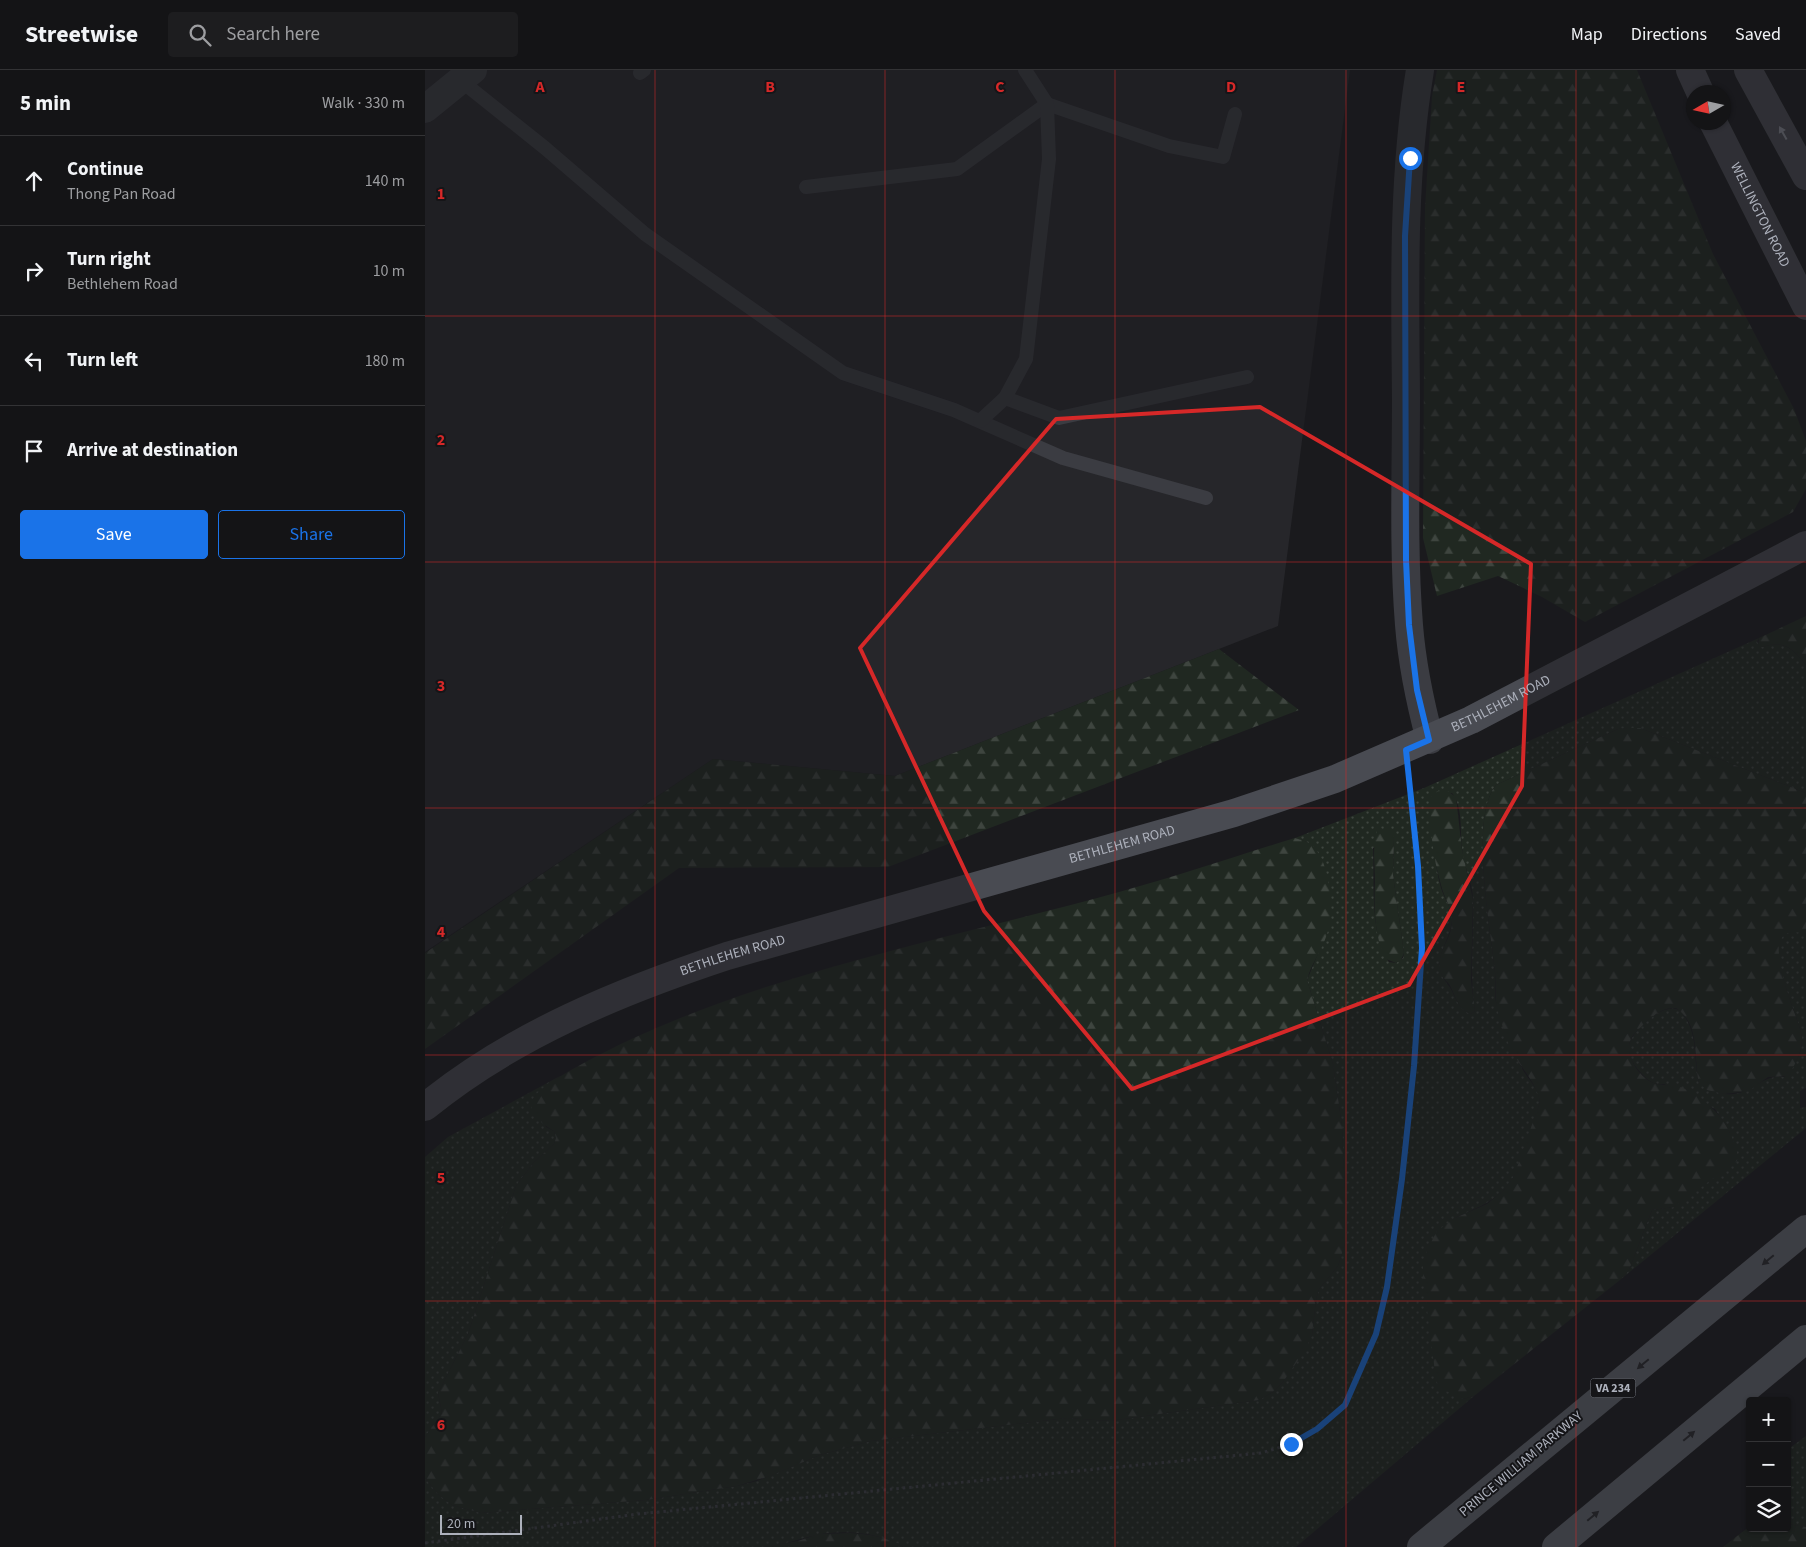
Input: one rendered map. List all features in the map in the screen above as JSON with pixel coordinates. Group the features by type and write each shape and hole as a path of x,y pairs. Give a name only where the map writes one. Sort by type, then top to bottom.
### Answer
{"highway":[{"name":"PRINCE WILLIAM PARKWAY","path":"1421,1547 1806,1229"},
{"path":"1556,1547 1806,1339"}],"street":[{"path":"1418,745 1417,690 1409,625 1406,560 1405,236 1410,158 1421,70"},
{"path":"1690,70 1697,85"},
{"path":"1748,70 1806,176"},
{"path":"425,109 466,75"},
{"name":"WELLINGTON ROAD","path":"1717,130 1806,306"},
{"name":"BETHLEHEM ROAD","path":"425,1107 494,1059 578,1013 651,981 727,956 1234,813 1335,779 1418,745 1806,545"}],"lane":[{"path":"980,421 1005,398 1025,359 1049,159 1047,104 1025,70"},
{"path":"466,75 545,148 645,234 843,373 954,410 1063,458 1206,498"},
{"path":"1047,104 1169,146 1223,158 1235,114"},
{"path":"806,187 957,169 1047,104"},
{"path":"1005,398 1059,418 1247,377"}],"path":[{"path":"425,1544 639,1514 1261,1453 1291,1444 1317,1429 1345,1405 1376,1334 1387,1287 1402,1179 1414,1066 1422,948 1418,866 1418,745"}],"highlighted area":[{"path":"1260,407 1531,564 1522,786 1409,985 1132,1089 984,911 860,648 1056,419"}],"shaded area":[{"path":"425,70 1350,70 1278,626 895,776 713,759 425,952"}],"green space":[{"path":"1437,70 1637,70 1713,254 1794,409 1806,441 1806,489 1793,512 1585,622 1542,597 1498,576 1437,596 1423,538 1425,208 1432,96"},
{"path":"1806,616 1806,665 1792,650 1782,645 1758,646 1759,638"},
{"path":"1759,638 1757,642 1762,647 1776,644 1787,647 1806,665 1806,793 1640,728 1618,729 1496,785 1488,801 1484,822 1483,848 1486,903 1495,972 1495,998 1518,1059 1536,1090 1540,1102 1521,1162 1510,1183 1492,1200 1455,1218 1463,1399 1474,1396 1296,1547 904,1547 873,1535 839,1532 764,1547 425,1547 425,1478 438,1494 452,1505 481,1513 646,1500 737,1486 757,1481 820,1455 871,1441 1067,1418 1110,1421 1259,1400 1273,1392 1283,1382 1312,1335 1319,1289 1338,1266 1347,1237 1342,1126 1333,1064 1307,980 1327,932 1307,842 1295,838 1424,788","holes":["1452,793 1458,805 1463,855 1473,893 1472,969 1475,1011 1471,1014 1459,1005 1443,977 1440,967 1440,960 1452,924 1452,916 1441,888 1436,867 1431,797","1394,837 1393,875 1404,953 1403,958 1396,963 1389,962 1378,937 1374,907 1373,848"]},
{"path":"1219,649 1299,710 888,867 679,868 425,1049 425,953 713,759 895,776"},
{"path":"1640,728 1806,793 1806,934 1789,933 1780,940 1779,954 1782,973 1800,1028 1801,1049 1788,1076 1768,1077 1749,1091 1724,1094 1707,1090 1699,1083 1693,1032 1684,1015 1676,1008 1666,1009 1650,1018 1633,1035 1629,1045 1629,1052 1640,1073 1651,1082 1683,1088 1713,1109 1723,1120 1731,1135 1737,1151 1737,1161 1674,1207 1652,1210 1629,1270 1620,1280 1474,1396 1463,1399 1438,1387 1423,1277 1423,1263 1437,1231 1455,1218 1487,1204 1504,1190 1514,1176 1540,1102 1534,1086 1508,1042 1496,1002 1495,972 1484,875 1484,822 1488,801 1496,785 1618,729"},
{"path":"1439,790 1446,790 1456,797 1462,850 1473,900 1471,981 1475,1011 1471,1014 1466,1012 1457,1002 1443,976 1439,961 1452,921 1451,911 1442,890 1438,874 1432,841 1431,797"},
{"path":"1380,828 1392,832 1394,837 1393,875 1404,953 1401,960 1396,963 1386,959 1377,931 1374,850 1375,837"},
{"path":"1295,838 1311,844 1319,854 1324,864 1329,888 1330,913 1327,934 1307,980 1333,1064 1342,1126 1347,1237 1338,1266 1319,1289 1312,1335 1305,1350 1283,1382 1273,1392 1259,1400 1110,1421 1067,1418 871,1441 820,1455 770,1476 737,1486 646,1500 481,1513 452,1505 438,1494 425,1478 425,1437 442,1413 438,1393 468,1334 516,1186 533,1163 554,1144 556,1138 554,1131 541,1122 534,1114 531,1104 537,1094 548,1084 582,1064 644,1033 709,1007 776,984 845,963 1141,886"},
{"path":"1797,931 1806,934 1806,1088 1800,1091 1800,1108 1806,1107 1806,1128 1620,1280 1629,1270 1652,1210 1674,1207 1730,1133 1715,1109 1664,1084 1651,1082 1646,1078 1636,1067 1631,1057 1629,1046 1631,1040 1651,1017 1668,1009 1676,1009 1682,1013 1691,1029 1699,1083 1715,1091 1734,1094 1768,1079 1784,1077 1799,1056 1802,1040 1780,967 1778,952 1780,941 1786,933"},
{"path":"560,1076 534,1097 546,1127 554,1131 556,1138 554,1144 533,1163 516,1186 468,1334 438,1393 442,1413 425,1437 425,1157 448,1137"},
{"path":"1806,1436 1806,1527 1791,1525 1791,1447"},
{"path":"1791,1525 1806,1527 1806,1547 1723,1547 1746,1529 1746,1532 1791,1532"},
{"path":"850,1533 878,1537 904,1547 764,1547 798,1541 818,1534"}],"route":[{"path":"1291,1444 1317,1429 1345,1405 1376,1334 1387,1287 1402,1179 1414,1066 1422,948 1418,866 1406,750 1429,740 1417,690 1409,625 1406,560 1405,236 1410,158"}]}
